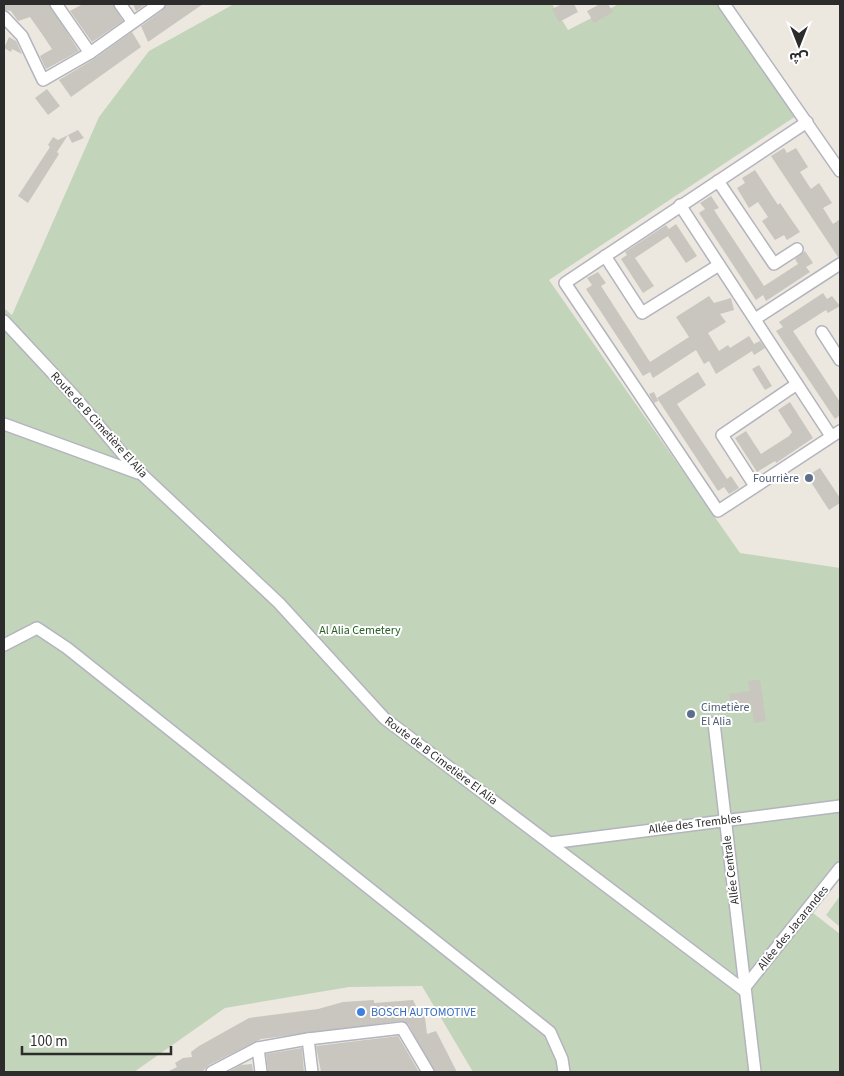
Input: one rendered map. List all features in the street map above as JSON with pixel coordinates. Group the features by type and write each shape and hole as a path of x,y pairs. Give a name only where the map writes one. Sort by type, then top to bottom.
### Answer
{"street":[{"path":"56,4 90,53"},
{"path":"120,4 132,21"},
{"path":"4,17 22,36 43,80 90,53 132,21 159,4"},
{"path":"724,4 840,170"},
{"path":"680,205 797,384 836,434 718,511 564,283 680,205 807,122"},
{"path":"718,180 774,264 797,249"},
{"path":"605,256 642,313 719,266"},
{"path":"754,319 840,264"},
{"name":"Route de B Cimetière El Alia","path":"4,321 74,396 142,474 279,603 384,718 745,989"},
{"path":"822,332 840,360"},
{"path":"755,486 722,435 797,384"},
{"path":"4,424 142,474"},
{"path":"4,645 38,628 67,648 550,1032 562,1059 564,1072"},
{"name":"Allée Centrale","path":"714,723 755,1072"},
{"name":"Allée des Trembles","path":"550,843 840,806"},
{"name":"Allée des Jacarandes","path":"745,989 840,868"},
{"path":"212,1072 258,1048 308,1039 402,1028 428,1072"},
{"path":"308,1039 312,1072"},
{"path":"258,1048 261,1072"}],"green space":[{"name":"Al Alia Cemetery","path":"234,4 552,4 568,30 619,4 718,4 796,116 549,280 740,553 840,568 840,862 804,906 840,934 840,1072 473,1072 422,986 349,987 225,1008 134,1072 4,1072 4,308 12,315 99,117 149,51"},
{"path":"840,896 840,927 826,915"}],"building":[{"path":"4,4 49,4 79,51 46,69 40,56 52,49 30,17 18,21 11,11 4,10"},
{"path":"83,4 113,4 123,21 92,42 70,11"},
{"path":"133,4 146,4 136,11"},
{"path":"166,4 203,4 148,42 141,26 163,10"},
{"path":"562,4 574,4 578,12 559,22 552,9"},
{"path":"600,4 608,4 613,12 594,23 587,11"},
{"path":"132,32 141,47 71,97 59,80 94,59"},
{"path":"9,37 16,41 22,54 12,49 11,52 4,48"},
{"path":"47,89 60,106 48,115 35,98"},
{"path":"78,130 84,138 72,143 68,135"},
{"path":"68,135 57,152 59,154 28,203 18,196 50,147 48,145 53,137 58,140"},
{"path":"784,148 787,153 796,148 808,167 800,172 811,189 819,183 832,203 823,208 833,224 840,219 840,257 838,257 771,156"},
{"path":"755,170 778,205 780,203 800,232 787,240 784,235 775,240 762,221 768,217 758,202 749,208 737,188 745,183 742,178"},
{"path":"711,196 719,208 714,210 764,286 798,264 795,259 805,251 813,263 806,267 810,272 766,301 763,295 756,300 699,213 705,209 700,203"},
{"path":"676,224 697,256 686,263 668,236 635,258 654,286 643,293 621,259 627,255 625,252 666,225 669,229"},
{"path":"598,272 606,283 601,286 650,362 689,337 676,317 709,296 714,303 731,298 734,310 720,314 726,322 708,333 719,351 728,345 730,348 749,336 754,344 760,341 765,348 754,355 752,351 716,374 709,361 704,364 696,350 653,378 650,372 643,376 586,289 592,285 587,278"},
{"path":"823,293 827,299 832,296 840,306 828,313 826,310 793,331 840,402 840,415 835,419 776,331 783,327 779,322"},
{"path":"759,365 772,386 765,390 752,369"},
{"path":"698,372 706,385 677,404 727,479 731,476 739,488 729,494 724,487 718,491 657,398"},
{"path":"654,392 658,401 654,403 649,394"},
{"path":"790,402 813,438 776,463 775,461 757,472 735,438 746,431 761,454 789,436 792,432 778,410"},
{"path":"820,468 840,498 840,503 829,510 807,476"},
{"path":"760,680 766,721 754,723 752,707 732,710 729,694 750,691 748,681"},
{"path":"374,1000 374,1003 413,1000 419,1012 423,1012 427,1034 436,1031 457,1072 435,1072 408,1024 401,1021 261,1039 209,1065 202,1072 167,1072 177,1067 175,1063 183,1058 192,1057 191,1052 199,1046 249,1018 318,1009 343,1002"},
{"path":"398,1036 419,1072 321,1072 316,1046"},
{"path":"302,1048 304,1072 268,1072 266,1054"},
{"path":"252,1064 253,1072 228,1072 241,1065"}],"place":[{"name":"Fourrière","path":"809,478"},
{"name":"Cimetière El Alia","path":"691,714"},
{"name":"BOSCH AUTOMOTIVE","path":"361,1012"}]}
